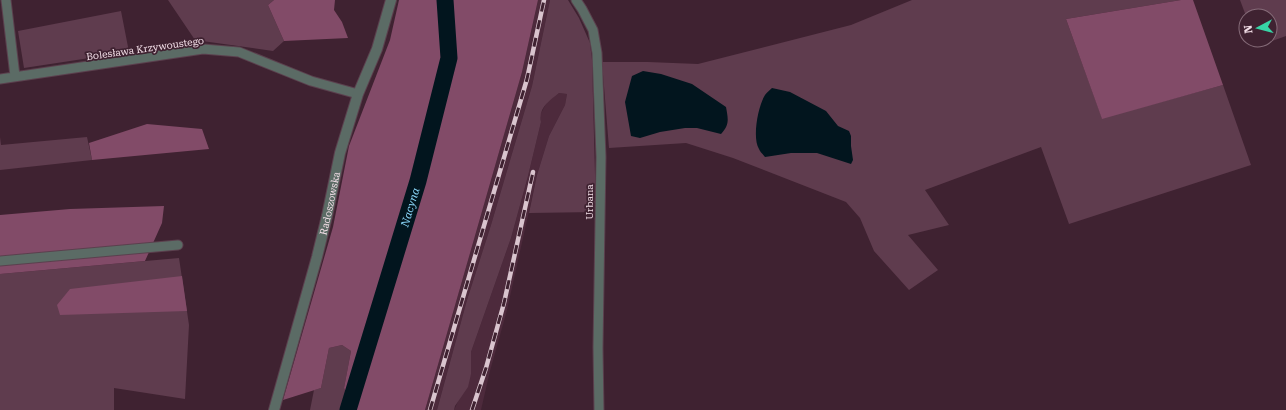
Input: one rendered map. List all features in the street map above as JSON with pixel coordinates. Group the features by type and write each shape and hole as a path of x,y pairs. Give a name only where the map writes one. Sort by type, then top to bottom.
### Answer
{"street":[{"path":"6,0 15,76"},
{"name":"Radoszowska","path":"274,410 317,257 340,153 358,94 377,49 391,0"},
{"name":"Urbana","path":"576,0 593,30 597,53 600,156 598,348 599,410"},
{"name":"Bolesława Krzywoustego","path":"0,79 204,49 239,52 311,81 358,94"},
{"path":"0,261 178,245"}],"shaded area":[{"path":"168,0 274,0 268,5 284,41 273,51 195,40"},
{"path":"274,0 335,0 334,10 342,22 348,38 284,41 268,5"},
{"path":"399,0 441,0 445,57 415,179 348,397 344,388 351,351 342,345 329,348 321,388 283,400 333,227 349,146 390,40"},
{"path":"447,0 538,0 522,72 425,410 353,410 421,180 451,59"},
{"path":"538,0 550,0 532,86 467,300 437,410 425,410 522,72"},
{"path":"550,0 568,0 579,18 590,43 592,60 596,212 529,213 537,175 549,136 565,105 567,94 559,93 545,105 541,113 541,122 511,238 471,352 471,374 468,387 455,406 454,410 437,410 467,300 532,86"},
{"path":"912,0 1181,0 1066,19 1102,118 1223,85 1251,165 1069,224 1041,147 925,190 949,225 908,235 938,270 909,290 874,251 860,218 846,202 733,158 686,143 609,148 602,62 698,64 851,25"},
{"path":"1181,0 1193,0 1223,85 1102,119 1066,19"},
{"path":"1240,0 1286,0 1286,36 1278,39 1278,8 1243,8"},
{"path":"121,11 129,52 24,68 18,31"},
{"path":"559,93 567,94 565,105 549,136 537,175 507,310 481,410 454,410 471,374 471,352 511,238 541,122 540,115 547,102"},
{"path":"147,124 202,129 209,149 92,160 89,143"},
{"path":"0,137 1,145 87,137 92,160 0,170"},
{"path":"164,206 162,223 145,261 0,274 0,215 70,209"},
{"path":"179,258 189,325 185,399 114,388 114,410 0,410 0,274"},
{"path":"182,276 187,311 60,315 57,305 70,289"},
{"path":"342,345 351,351 344,388 348,397 344,410 310,410 314,390 321,388 329,348"}],"water":[{"path":"643,71 661,74 692,84 726,107 728,121 721,134 697,128 685,128 660,132 640,138 631,136 625,102 632,76"},
{"path":"772,88 790,92 826,111 838,126 849,131 851,136 853,160 851,164 817,153 791,153 765,157 757,144 756,130 762,100"}],"waterway":[{"name":"Nacyna","path":"348,410 418,181 449,58 445,0"}],"railway":[{"path":"430,410 527,79 544,0"},
{"path":"472,410 486,368 504,303 533,172"}]}
